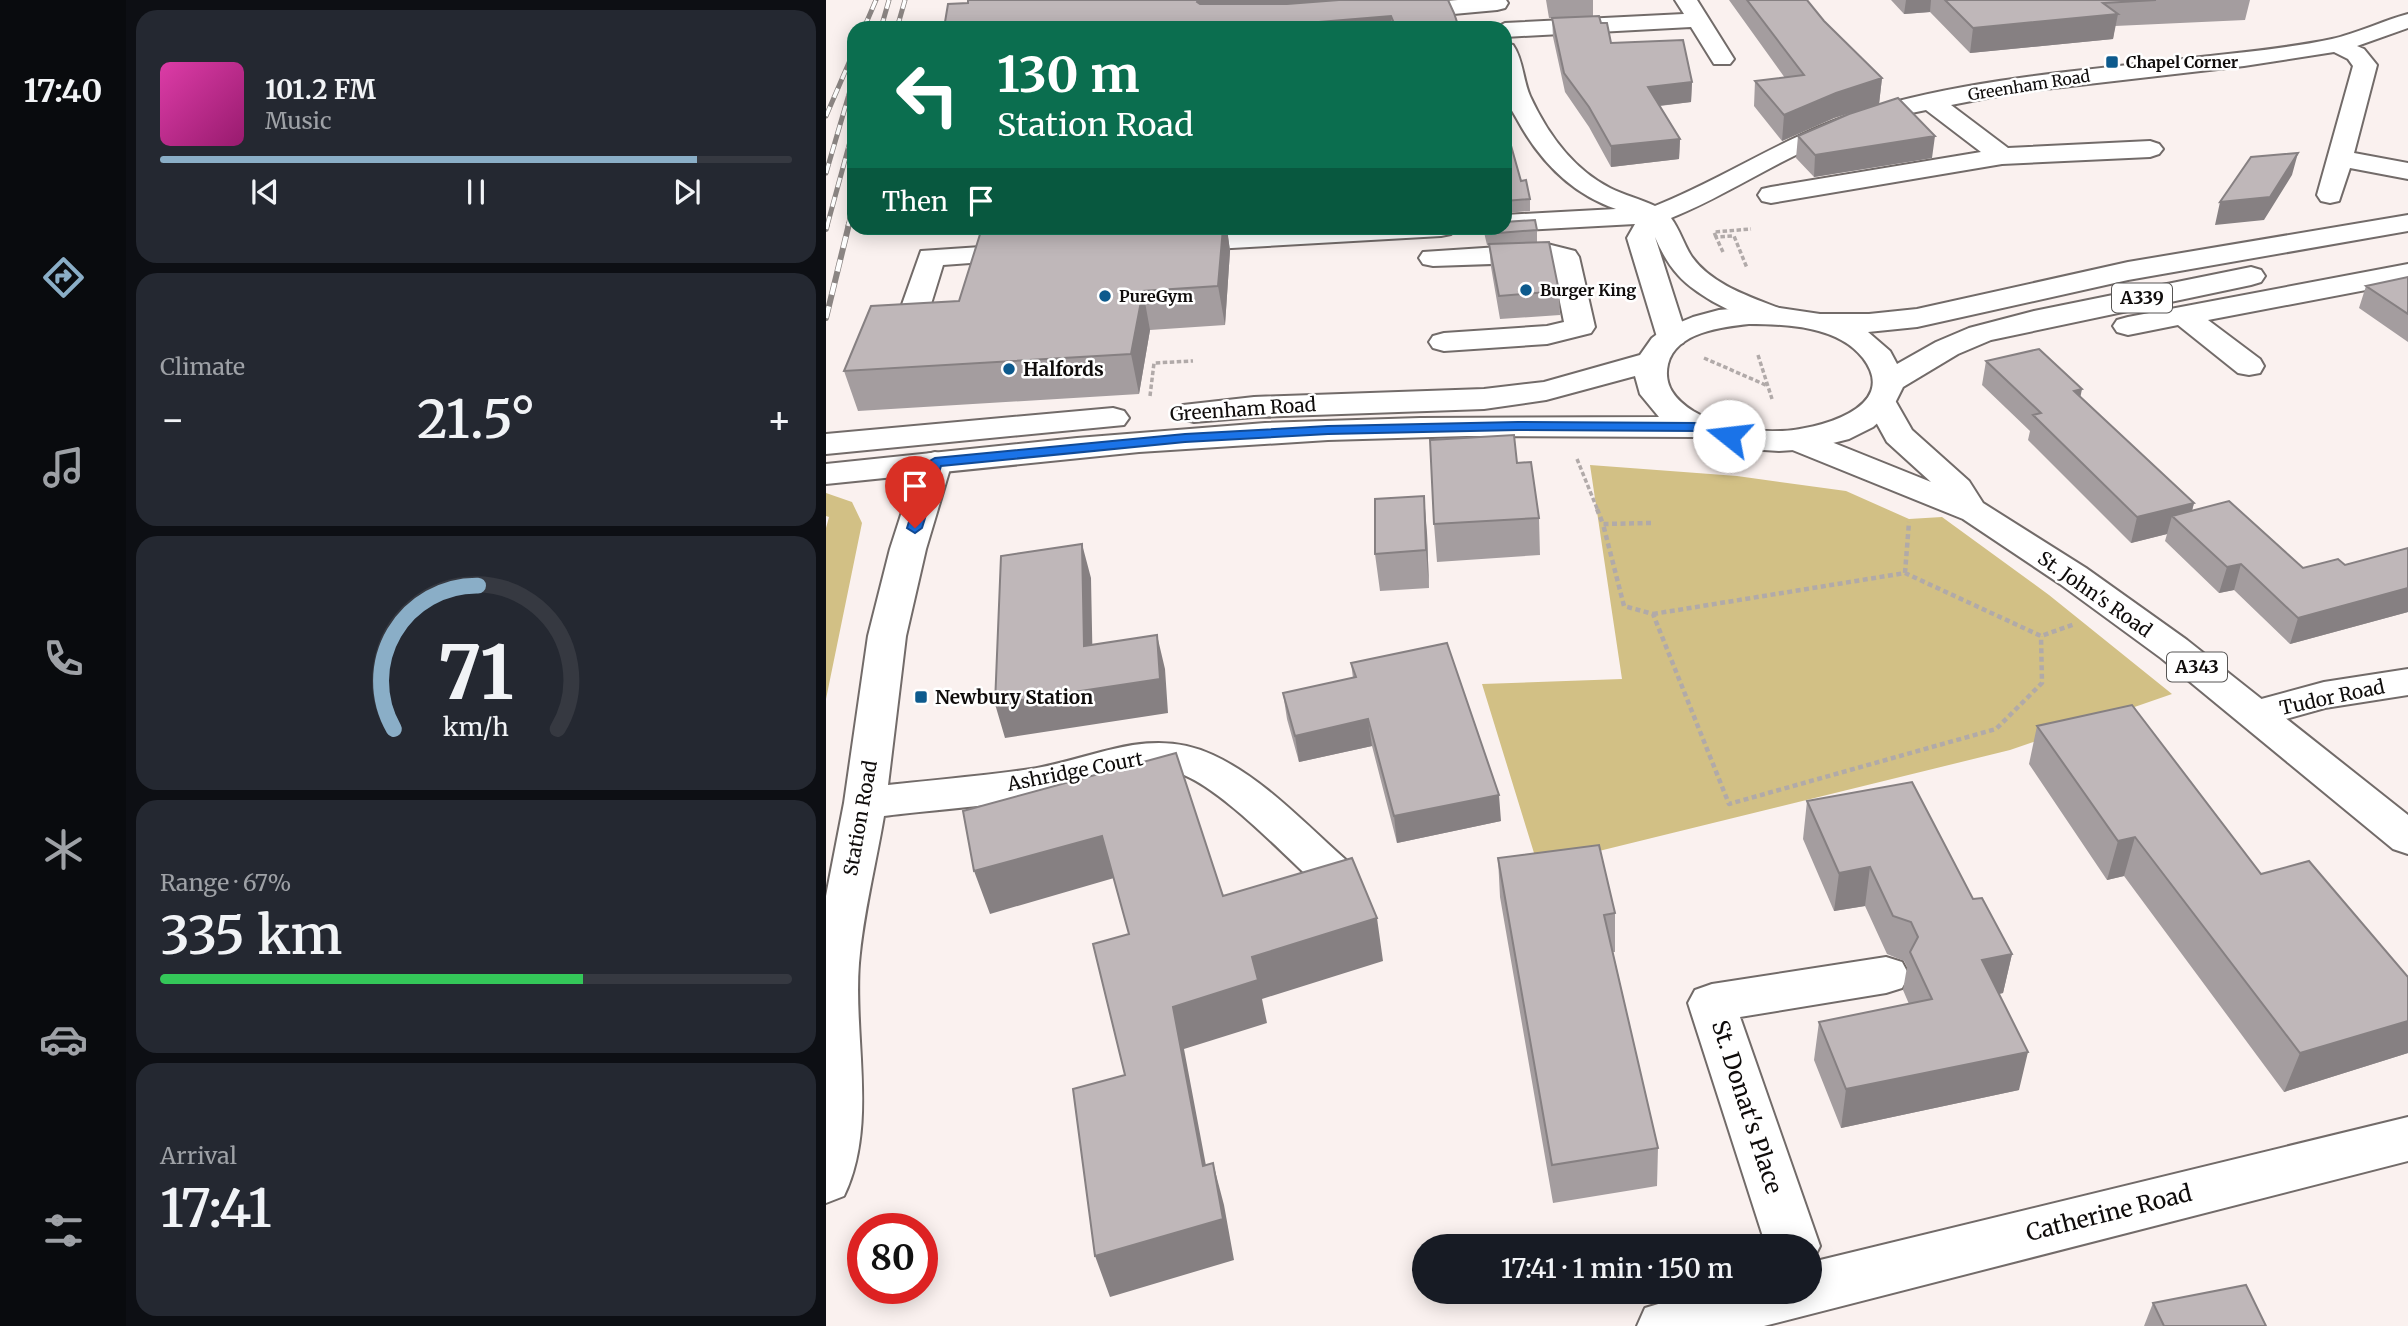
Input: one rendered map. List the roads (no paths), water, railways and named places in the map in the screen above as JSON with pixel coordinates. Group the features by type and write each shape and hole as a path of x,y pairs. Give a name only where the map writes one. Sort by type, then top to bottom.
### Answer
{"main road":[{"path":"1376,14 1497,1 1501,21"},
{"path":"1512,28 1692,13 1722,59"},
{"name":"Greenham Road","path":"1653,216 1698,198 1792,147 1869,117 1930,101 2072,77 2244,59 2337,45 2408,22"},
{"path":"2361,39 2408,46"},
{"path":"2330,194 2342,159 2365,65 2356,54 2337,45"},
{"path":"1512,83 1555,158 1595,191 1653,216 1672,238 1680,260 1691,273 1733,300 1771,315"},
{"name":"Greenham Road","path":"1930,101 2002,156"},
{"path":"1771,195 2002,156 2150,149"},
{"path":"2342,159 2408,171"},
{"path":"1512,222 1583,217 1653,216"},
{"path":"1653,216 1641,238 1672,337"},
{"name":"A339","path":"1821,323 1869,323 1917,317 2128,271 2408,223"},
{"path":"1154,244 1315,235"},
{"path":"908,330 931,257 1057,250"},
{"name":"A339","path":"1885,392 1947,348 1980,334 2193,287 2408,250"},
{"path":"1433,258 1547,252 1565,257 1580,327 1562,332 1444,342"},
{"path":"2128,326 2408,273"},
{"path":"1821,323 1771,315 1749,315 1706,322 1672,337 1659,349 1651,362 1650,379 1657,397 1674,413 1699,427 1745,439 1797,440 1850,427 1863,420 1885,392"},
{"path":"2183,315 2249,366"},
{"name":"St. John's Road","path":"1821,323 1842,331 1868,348 1885,368 1885,392 1899,435 1957,488 1975,512"},
{"name":"Greenham Road","path":"828,459 1254,407 1484,398 1546,391 1651,362"},
{"name":"Greenham Road","path":"828,459 935,462 1185,438 1328,430 1518,426 1699,427"},
{"name":"St. John's Road","path":"1797,440 1975,512 2073,576 2257,713 2408,838"},
{"name":"Station Road","path":"826,1180 838,1107 836,964 865,803 887,636 908,548 935,462"},
{"name":"Tudor Road","path":"2257,713 2325,695 2408,682"},
{"name":"Ashridge Court","path":"865,803 1036,783 1126,758 1153,756 1185,759 1207,770 1236,791 1331,872"},
{"name":"St. Donat's Place","path":"1789,1234 1712,1003 1886,975"},
{"name":"Catherine Road","path":"1822,1285 2408,1139"},
{"path":"1665,1326 1750,1304"}],"railway":[{"path":"867,21 876,0"},
{"path":"883,21 889,0"},
{"path":"899,21 905,0"},
{"path":"826,116 847,67"},
{"path":"826,173 847,101"},
{"path":"827,226 847,153"},
{"path":"826,229 827,224"},
{"path":"826,318 847,232"}],"place":[{"name":"Chapel Corner","path":"2112,62"},
{"name":"Burger King","path":"1526,290"},
{"name":"PureGym","path":"1105,296"},
{"name":"Halfords","path":"1009,369"},
{"name":"Newbury Station","path":"921,697"}]}
